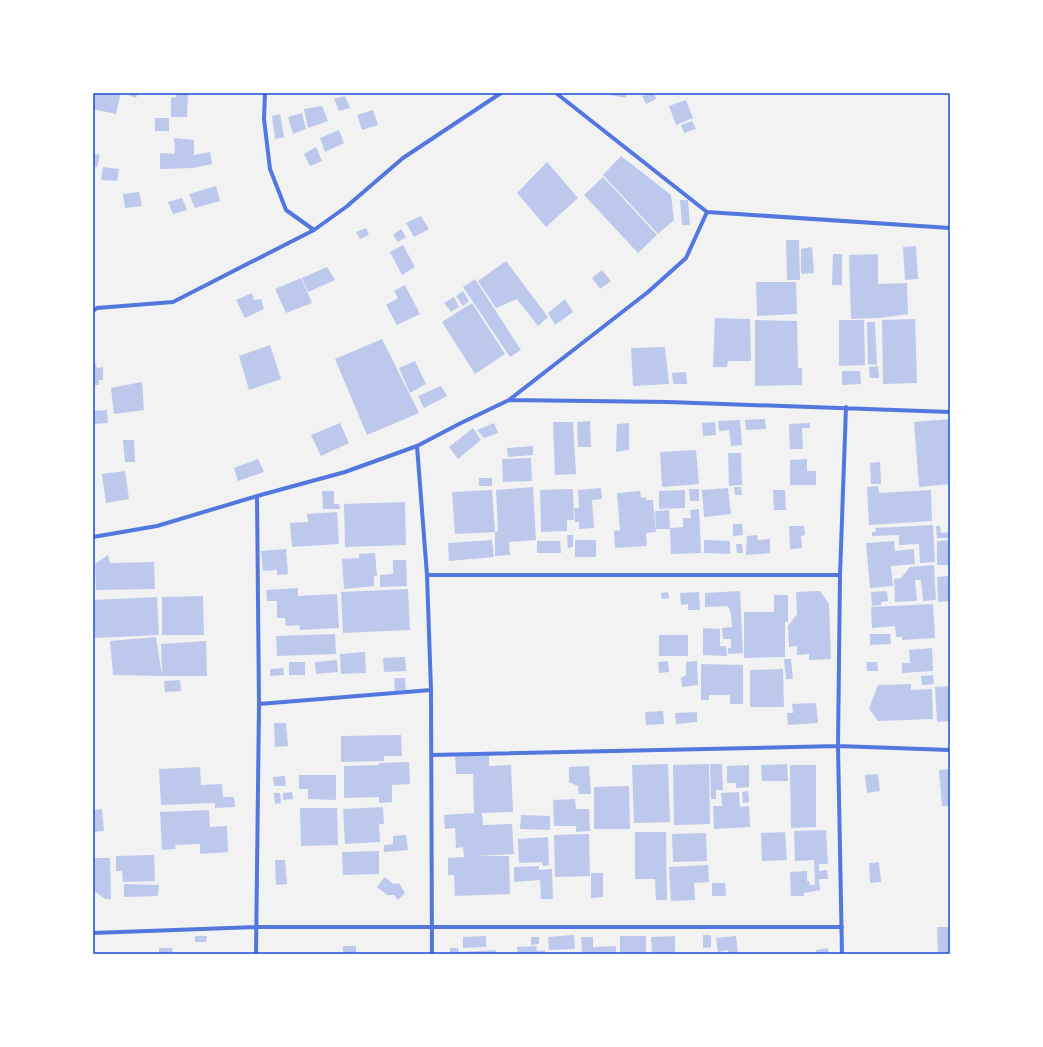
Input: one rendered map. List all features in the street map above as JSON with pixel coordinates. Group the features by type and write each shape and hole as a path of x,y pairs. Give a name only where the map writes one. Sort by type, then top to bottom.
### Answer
{"street":[{"path":"265,93 264,119 270,169 286,210 314,230"},
{"path":"93,311 97,308 172,302 314,230 346,207 403,158 501,93"},
{"path":"556,93 707,212 950,228"},
{"path":"93,537 157,526 257,496 345,472 418,446 509,400 648,292 686,258 707,212"},
{"path":"509,400 668,402 846,407 950,412"},
{"path":"842,954 838,746 840,575 846,407"},
{"path":"418,446 427,576 431,690 432,954"},
{"path":"256,954 259,704 257,496"},
{"path":"427,576 840,575"},
{"path":"259,704 431,690"},
{"path":"431,756 838,746 950,750"},
{"path":"93,933 256,927 842,927"}],"building":[{"path":"93,93 121,93 116,114 93,109"},
{"path":"123,93 138,93 136,98"},
{"path":"177,93 188,93 187,117 171,117 171,98 176,97"},
{"path":"611,93 626,93 626,98 610,95"},
{"path":"648,93 654,93 656,99 646,104 642,96"},
{"path":"345,96 350,108 339,111 334,99"},
{"path":"686,100 693,118 676,125 669,106"},
{"path":"322,106 328,121 308,128 304,109"},
{"path":"373,110 378,125 362,130 357,115"},
{"path":"302,113 306,129 293,134 288,117"},
{"path":"280,114 284,137 275,139 272,116"},
{"path":"155,118 169,118 169,131 155,131"},
{"path":"692,121 696,129 684,133 681,125"},
{"path":"339,130 344,143 325,152 320,138"},
{"path":"174,138 194,140 194,155 210,152 212,164 193,168 160,169 160,153 175,154"},
{"path":"316,147 322,161 310,166 304,154"},
{"path":"93,153 100,155 97,167 93,167"},
{"path":"621,156 671,195 674,220 658,234 603,175"},
{"path":"547,162 578,198 546,227 517,193"},
{"path":"103,167 119,169 117,181 101,180"},
{"path":"603,177 657,235 638,253 584,195"},
{"path":"216,186 220,201 195,208 189,194"},
{"path":"139,192 142,206 125,208 123,194"},
{"path":"182,198 187,210 173,214 168,202"},
{"path":"680,200 688,200 690,225 682,225"},
{"path":"421,216 429,229 414,237 406,223"},
{"path":"366,228 369,235 360,239 356,232"},
{"path":"401,229 406,237 398,242 393,235"},
{"path":"786,240 799,240 800,280 787,280"},
{"path":"403,245 415,267 402,275 390,252"},
{"path":"916,246 918,279 905,280 903,247"},
{"path":"812,247 814,273 801,274 801,249"},
{"path":"833,254 842,254 842,285 832,285"},
{"path":"878,254 878,284 907,283 908,314 879,318 851,319 849,255"},
{"path":"506,261 548,317 538,326 517,299 496,308 478,281"},
{"path":"327,267 335,280 308,292 302,278"},
{"path":"602,270 611,281 600,289 592,278"},
{"path":"301,278 312,303 286,313 275,289"},
{"path":"475,279 521,350 510,357 463,287"},
{"path":"756,282 796,282 797,314 757,316"},
{"path":"405,285 420,314 397,325 386,305 398,298 394,291"},
{"path":"463,291 469,301 463,306 456,296"},
{"path":"252,293 254,300 261,299 264,309 245,318 236,300"},
{"path":"454,297 459,307 451,312 444,303"},
{"path":"565,299 573,312 555,325 548,313"},
{"path":"472,303 505,354 475,374 442,322"},
{"path":"715,318 750,319 751,361 728,361 727,367 713,367"},
{"path":"915,319 917,383 883,384 882,320"},
{"path":"755,320 797,321 798,368 802,368 802,385 755,386"},
{"path":"839,320 864,320 865,365 839,366"},
{"path":"867,322 875,322 877,365 868,364"},
{"path":"382,339 419,413 367,435 335,359"},
{"path":"270,345 281,379 249,390 239,356"},
{"path":"665,347 669,384 633,386 631,348"},
{"path":"415,361 426,384 410,393 399,368"},
{"path":"93,364 96,364 97,368 103,367 103,380 99,380 99,385 93,385"},
{"path":"878,366 879,378 870,378 869,367"},
{"path":"842,371 860,371 861,384 842,385"},
{"path":"686,372 687,384 673,384 672,373"},
{"path":"142,382 144,410 114,414 111,388"},
{"path":"441,386 447,396 424,408 418,396"},
{"path":"107,410 108,423 93,424 93,411"},
{"path":"765,419 766,429 746,430 745,420"},
{"path":"950,419 950,484 919,487 914,422"},
{"path":"740,420 742,445 731,446 729,430 719,431 718,421"},
{"path":"590,421 591,447 578,447 577,422"},
{"path":"553,422 573,422 576,474 555,475"},
{"path":"715,422 716,435 703,436 702,423"},
{"path":"340,423 349,443 321,456 311,435"},
{"path":"494,423 498,433 484,438 477,430"},
{"path":"629,423 629,450 616,452 617,424"},
{"path":"810,423 810,428 802,428 803,449 790,449 789,424"},
{"path":"473,428 481,440 458,459 449,447"},
{"path":"123,440 134,440 135,462 125,462"},
{"path":"533,446 533,455 508,457 507,448"},
{"path":"696,450 699,484 662,487 660,452"},
{"path":"728,453 741,453 742,485 729,486"},
{"path":"531,458 532,481 503,482 502,459"},
{"path":"258,459 264,472 238,481 234,468"},
{"path":"807,459 807,471 816,471 816,485 790,485 790,460"},
{"path":"880,462 881,484 871,484 870,463"},
{"path":"125,471 129,499 106,503 102,474"},
{"path":"479,478 492,478 492,486 479,486"},
{"path":"878,486 879,493 931,490 932,521 869,525 867,487"},
{"path":"533,487 536,540 509,542 510,555 495,556 495,532 498,531 496,490"},
{"path":"734,487 741,487 742,495 735,495"},
{"path":"601,488 602,499 592,500 594,528 579,529 579,522 575,522 574,508 579,508 578,490"},
{"path":"728,488 731,514 704,517 702,490"},
{"path":"573,489 574,520 567,520 567,531 541,532 540,490"},
{"path":"689,489 699,489 699,501 690,501"},
{"path":"492,490 495,532 455,534 452,492"},
{"path":"685,490 685,508 659,509 659,491"},
{"path":"773,490 785,490 786,510 774,510"},
{"path":"322,491 334,491 334,504 339,504 340,509 323,509"},
{"path":"640,491 641,498 646,497 646,500 653,500 656,532 646,533 647,546 615,548 614,531 620,530 617,493"},
{"path":"405,502 406,545 345,547 344,504"},
{"path":"699,509 701,553 671,554 670,528 683,527 683,518 691,518 690,510"},
{"path":"669,510 670,529 656,529 655,511"},
{"path":"337,512 339,544 292,547 290,523 308,522 307,514"},
{"path":"733,524 742,524 743,535 733,536"},
{"path":"933,525 935,562 920,563 919,544 899,545 899,535 872,536 872,532 876,532 875,528"},
{"path":"789,526 804,526 805,535 801,536 802,548 790,549"},
{"path":"936,526 940,526 941,533 950,532 950,538 937,538"},
{"path":"567,535 573,535 573,547 568,548"},
{"path":"757,535 758,540 770,539 770,553 746,555 747,536"},
{"path":"492,540 494,557 449,561 448,543"},
{"path":"575,540 596,540 596,557 575,557"},
{"path":"704,540 730,541 730,554 704,553"},
{"path":"950,540 950,565 937,565 937,541"},
{"path":"537,541 560,541 561,553 537,553"},
{"path":"894,541 895,551 914,549 915,564 891,566 893,586 870,588 866,543"},
{"path":"736,544 742,544 743,553 737,553"},
{"path":"286,549 288,574 277,575 277,570 263,571 261,551"},
{"path":"375,553 377,576 374,576 374,586 344,589 342,559 359,558 359,554"},
{"path":"108,555 110,563 154,562 155,589 96,590 95,564"},
{"path":"393,560 406,560 407,586 380,587 380,575 393,574"},
{"path":"934,565 936,600 923,601 921,580 915,580 917,601 895,602 894,579 901,578 910,567"},
{"path":"948,576 950,601 938,602 937,577"},
{"path":"298,588 298,596 337,594 339,628 300,630 299,625 286,626 285,618 277,618 277,601 267,601 266,590"},
{"path":"408,589 410,630 343,633 341,592"},
{"path":"740,591 743,653 728,654 728,648 731,648 731,639 723,639 722,628 732,627 731,614 728,606 705,607 705,593"},
{"path":"820,591 829,604 831,659 809,660 809,654 797,655 797,646 789,647 788,626 797,614 796,592"},
{"path":"887,591 888,601 881,602 881,605 872,606 871,592"},
{"path":"668,592 669,598 662,599 661,593"},
{"path":"699,592 700,610 688,610 688,604 681,605 680,593"},
{"path":"774,595 788,595 788,622 785,622 785,657 744,658 744,612 774,612"},
{"path":"203,596 204,635 162,635 162,597"},
{"path":"157,597 159,635 95,638 93,600"},
{"path":"933,604 935,638 902,640 902,637 896,637 895,626 872,628 871,607"},
{"path":"703,628 720,629 720,646 726,646 727,656 703,655"},
{"path":"335,634 336,654 277,656 276,636"},
{"path":"870,634 890,634 891,644 870,645"},
{"path":"659,635 688,635 688,656 659,656"},
{"path":"156,637 162,676 113,675 110,641"},
{"path":"206,641 207,676 162,676 161,644"},
{"path":"932,648 933,671 902,673 902,663 910,663 909,650"},
{"path":"365,652 366,673 341,674 340,654"},
{"path":"405,657 406,671 384,672 383,658"},
{"path":"784,659 791,659 793,679 786,679"},
{"path":"337,660 338,672 316,674 315,662"},
{"path":"668,661 669,672 659,673 658,662"},
{"path":"697,661 698,685 682,687 681,678 686,675 686,662"},
{"path":"289,662 305,662 305,675 289,675"},
{"path":"866,662 877,662 878,671 867,671"},
{"path":"701,664 743,665 743,704 730,704 730,695 709,695 709,700 701,700"},
{"path":"283,668 284,675 270,676 270,669"},
{"path":"783,669 784,707 750,707 750,670"},
{"path":"933,675 934,684 922,685 921,676"},
{"path":"394,678 405,678 406,690 395,691"},
{"path":"180,680 181,691 165,692 164,681"},
{"path":"911,684 911,690 932,689 933,719 878,721 869,709 878,685"},
{"path":"950,686 950,721 937,722 935,687"},
{"path":"816,703 818,723 788,725 787,713 793,713 792,704"},
{"path":"663,711 664,724 646,725 645,712"},
{"path":"697,712 697,722 676,724 675,713"},
{"path":"274,723 286,723 288,746 275,747"},
{"path":"401,735 402,756 384,756 384,761 341,762 341,736"},
{"path":"455,753 489,753 489,766 511,765 513,812 482,813 483,825 512,824 514,854 477,856 509,856 510,894 455,896 454,875 448,875 448,858 464,857 463,847 456,848 455,828 445,829 444,815 474,813 473,774 456,774"},
{"path":"409,762 410,784 392,785 392,802 379,803 379,797 344,798 344,766"},
{"path":"668,764 670,822 634,823 632,765"},
{"path":"709,764 710,824 674,825 673,765"},
{"path":"710,764 722,764 723,790 716,790 716,799 711,799"},
{"path":"787,764 788,781 762,781 761,765"},
{"path":"749,765 749,787 736,788 736,783 727,783 727,766"},
{"path":"790,765 816,765 816,827 791,828"},
{"path":"589,766 591,794 579,794 578,786 569,782 569,767"},
{"path":"200,767 201,785 222,784 223,797 234,797 235,807 215,808 215,803 161,805 159,769"},
{"path":"950,769 950,806 942,806 939,770"},
{"path":"878,774 880,791 867,793 865,775"},
{"path":"299,775 336,775 336,800 308,799 308,789 299,789"},
{"path":"285,776 286,786 274,786 273,777"},
{"path":"629,786 630,829 594,829 594,787"},
{"path":"748,791 749,802 743,803 742,792"},
{"path":"292,792 293,799 283,800 283,793"},
{"path":"739,792 740,807 749,806 750,827 714,829 713,806 722,806 721,793"},
{"path":"274,793 280,793 281,803 275,804"},
{"path":"575,799 576,809 589,809 590,831 576,832 576,826 554,826 553,800"},
{"path":"383,807 384,824 379,824 380,842 345,844 343,809"},
{"path":"300,808 337,808 338,845 301,846"},
{"path":"102,809 104,831 94,832 93,810"},
{"path":"209,810 210,827 227,826 228,852 200,854 200,844 175,845 176,849 162,850 160,812"},
{"path":"521,815 550,816 550,830 520,829"},
{"path":"826,830 828,864 819,864 819,871 827,870 828,879 819,879 820,890 804,893 804,896 791,896 790,872 807,871 807,881 809,881 810,885 815,885 814,860 795,861 794,831"},
{"path":"635,832 666,832 667,900 656,900 655,879 635,879"},
{"path":"785,832 787,860 762,861 761,833"},
{"path":"706,833 707,861 673,862 672,834"},
{"path":"589,834 590,876 555,877 554,835"},
{"path":"406,835 408,850 384,852 384,845 393,844 393,836"},
{"path":"548,837 549,865 543,866 542,862 519,863 518,839"},
{"path":"379,851 379,874 343,875 342,852"},
{"path":"154,855 155,881 123,882 122,871 116,871 116,856"},
{"path":"93,858 110,858 111,899 105,899 93,890"},
{"path":"275,860 285,860 287,884 276,885"},
{"path":"879,862 881,882 870,883 869,863"},
{"path":"708,865 709,882 694,883 695,900 671,901 669,867"},
{"path":"539,866 539,870 552,869 553,899 541,899 540,880 514,882 514,867"},
{"path":"591,873 603,873 603,897 591,898"},
{"path":"385,877 393,884 399,883 405,893 398,900 394,895 387,895 377,887"},
{"path":"712,883 725,883 726,896 712,896"},
{"path":"124,884 159,885 158,896 124,897"},
{"path":"937,927 950,927 950,954 938,954"},
{"path":"574,935 575,949 549,950 548,937"},
{"path":"703,935 711,935 711,947 703,948"},
{"path":"195,936 207,936 206,942 195,942"},
{"path":"486,936 486,947 463,948 463,937"},
{"path":"620,936 646,936 646,954 620,954"},
{"path":"675,936 675,954 652,954 651,937"},
{"path":"736,936 738,954 728,954 728,950 718,952 716,938"},
{"path":"531,937 539,937 539,944 531,945"},
{"path":"581,937 593,937 593,947 616,946 616,954 582,954"},
{"path":"343,946 356,946 356,954 343,954"},
{"path":"536,946 537,951 545,950 545,954 518,954 517,947"},
{"path":"159,948 172,948 173,954 159,954"},
{"path":"450,948 458,948 459,952 496,950 496,954 450,954"},
{"path":"828,948 829,954 816,954 816,950"}]}
